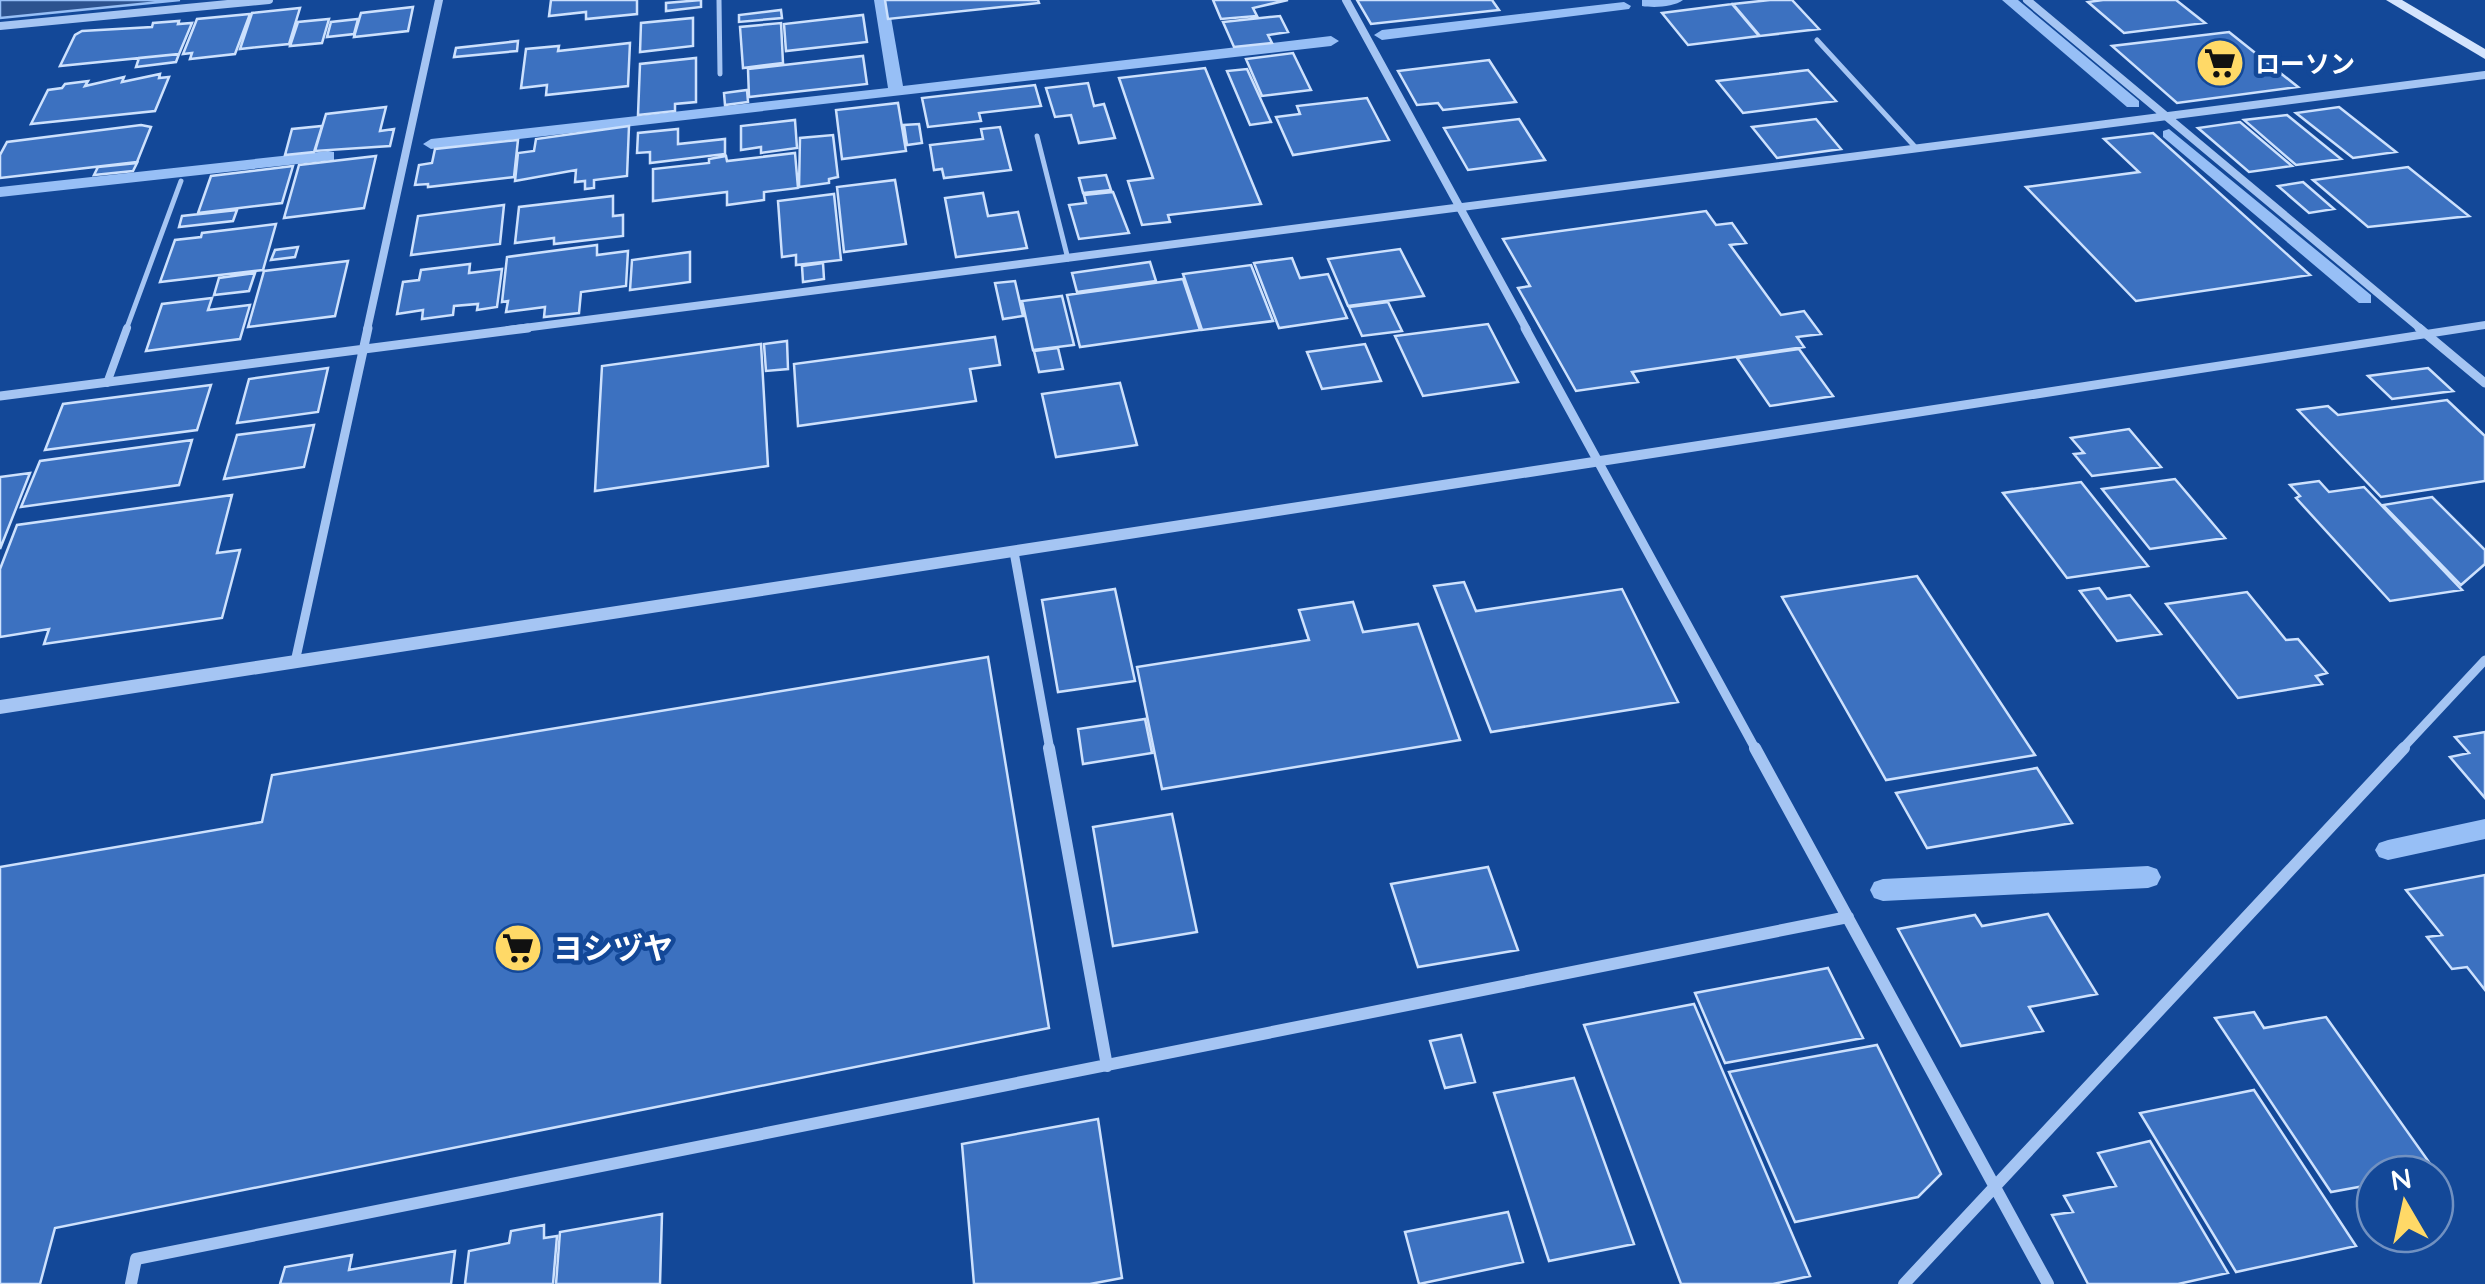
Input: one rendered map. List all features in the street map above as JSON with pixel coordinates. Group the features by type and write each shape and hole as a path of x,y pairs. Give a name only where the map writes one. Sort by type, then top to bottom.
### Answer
{"main road":[{"path":"2393,0 2485,55"}],"street":[{"path":"0,26 269,0"},
{"path":"295,662 438,0"},
{"path":"1346,0 2048,1284"},
{"path":"2027,0 2485,383"},
{"path":"0,396 2485,76"},
{"path":"0,707 2485,325"},
{"path":"1014,552 1107,1066"},
{"path":"1904,1284 2485,660"},
{"path":"132,1284 136,1259 1848,917"}],"lane":[{"path":"719,0 720,74"},
{"path":"1816,40 1917,149"},
{"path":"1037,136 1068,258"},
{"path":"107,383 181,181"}],"water":[{"path":"0,0 180,0 0,18"}],"building":[{"path":"551,0 637,0 637,14 586,19 586,12 549,16"},
{"path":"701,0 701,7 666,11 666,3"},
{"path":"885,0 1038,0 1039,3 888,19"},
{"path":"1213,0 1288,0 1253,8 1257,16 1221,19"},
{"path":"1357,0 1492,0 1499,10 1371,24"},
{"path":"1792,0 1819,29 1760,36 1733,4"},
{"path":"2176,0 2205,23 2124,33 2088,2"},
{"path":"1732,4 1759,36 1688,45 1662,13"},
{"path":"413,7 408,31 354,37 361,13"},
{"path":"300,8 289,44 240,49 252,13"},
{"path":"781,10 782,18 739,22 739,15"},
{"path":"250,14 235,54 190,59 192,53 183,54 197,19"},
{"path":"863,15 867,42 786,51 784,24"},
{"path":"1280,16 1288,32 1268,35 1272,43 1234,47 1223,22"},
{"path":"693,18 693,46 640,52 641,23"},
{"path":"329,19 322,43 290,46 298,22"},
{"path":"358,19 354,34 327,37 331,22"},
{"path":"179,21 178,24 192,23 179,54 60,66 75,35 82,31 152,27 153,23"},
{"path":"781,23 783,63 743,68 740,27"},
{"path":"2229,32 2298,87 2177,103 2112,46"},
{"path":"518,41 517,51 454,57 456,48"},
{"path":"630,43 628,86 546,95 547,85 521,88 526,49 559,46 558,51"},
{"path":"1293,53 1311,90 1262,96 1246,59"},
{"path":"179,54 176,62 136,67 139,58"},
{"path":"863,56 867,84 749,97 748,69"},
{"path":"696,58 696,102 675,104 675,111 638,115 640,64"},
{"path":"1489,60 1516,102 1443,110 1438,103 1417,105 1398,71"},
{"path":"1205,68 1261,204 1168,215 1170,222 1142,225 1128,181 1153,178 1119,78"},
{"path":"1247,69 1271,122 1250,125 1227,71"},
{"path":"1808,70 1836,101 1743,113 1717,81"},
{"path":"160,74 159,78 169,77 155,111 31,124 48,90 65,84 88,81 85,86"},
{"path":"1088,83 1094,106 1104,104 1115,138 1079,143 1071,115 1055,117 1046,88"},
{"path":"1035,85 1041,106 979,113 981,121 928,127 922,98"},
{"path":"747,90 748,102 725,105 724,93"},
{"path":"1367,98 1389,140 1293,155 1276,117 1300,114 1297,106"},
{"path":"898,103 906,151 842,159 836,110"},
{"path":"386,107 380,131 394,129 390,146 315,151 326,114"},
{"path":"2339,107 2396,152 2353,158 2296,113"},
{"path":"2287,115 2341,159 2296,165 2244,120"},
{"path":"1519,119 1545,160 1468,170 1444,128"},
{"path":"1816,119 1841,149 1777,158 1752,127"},
{"path":"795,120 797,148 761,153 761,147 741,150 741,126"},
{"path":"2240,122 2292,166 2249,172 2198,128"},
{"path":"919,124 922,143 907,145 904,125"},
{"path":"141,125 151,127 137,162 0,178 0,155 7,142"},
{"path":"322,126 314,152 285,155 292,129"},
{"path":"629,126 627,176 594,180 594,188 585,189 585,181 575,182 576,170 515,181 518,153 534,151 536,139"},
{"path":"1000,127 1011,170 944,178 942,169 934,170 930,145 983,139 981,129"},
{"path":"678,129 678,144 725,139 725,154 650,163 650,152 637,153 638,133"},
{"path":"2153,133 2310,275 2136,301 2026,187 2139,172 2104,139"},
{"path":"833,135 838,177 829,179 829,183 799,187 800,138"},
{"path":"518,140 514,177 428,187 415,185 419,165 432,163 435,149"},
{"path":"795,153 798,188 764,192 764,200 727,205 727,192 653,201 653,169 709,163 709,159 726,156 727,161"},
{"path":"376,156 364,208 284,218 299,165"},
{"path":"137,163 133,171 94,175 98,167"},
{"path":"293,166 282,203 198,213 211,176"},
{"path":"2408,167 2469,216 2368,227 2313,180"},
{"path":"1106,175 1111,190 1083,193 1079,178"},
{"path":"895,180 906,244 844,252 837,187"},
{"path":"2303,182 2334,209 2309,213 2278,186"},
{"path":"1113,192 1129,233 1079,239 1069,205 1086,203 1084,195"},
{"path":"983,193 988,216 1018,212 1027,248 956,257 945,198"},
{"path":"834,194 841,260 796,265 796,255 782,257 778,201"},
{"path":"613,196 613,216 623,215 623,236 554,244 554,238 515,243 519,207"},
{"path":"504,205 500,244 411,255 418,216"},
{"path":"237,210 233,221 179,227 182,216"},
{"path":"1706,211 1716,225 1732,223 1746,243 1730,245 1781,315 1804,311 1821,334 1797,337 1804,347 1632,372 1638,382 1576,391 1518,288 1530,286 1503,239"},
{"path":"276,224 263,270 160,282 175,240"},
{"path":"597,245 597,255 628,251 626,286 581,292 579,313 544,317 545,307 506,312 508,301 502,302 507,257"},
{"path":"298,247 295,257 271,260 275,250"},
{"path":"1400,249 1424,296 1348,306 1328,259"},
{"path":"690,252 690,282 630,290 632,260"},
{"path":"1292,258 1300,278 1328,274 1347,318 1279,328 1254,263"},
{"path":"348,261 335,316 248,327 264,271"},
{"path":"1150,262 1156,281 1077,292 1072,273"},
{"path":"823,263 824,279 803,282 802,266"},
{"path":"470,264 469,273 502,269 497,307 477,310 478,304 454,306 453,315 422,319 423,310 397,314 403,282 419,280 421,270"},
{"path":"1251,265 1273,321 1202,330 1183,274"},
{"path":"255,273 249,291 214,295 219,278"},
{"path":"1183,279 1200,330 1080,347 1067,295"},
{"path":"1015,281 1023,316 1003,319 995,283"},
{"path":"1062,296 1074,345 1033,350 1022,301"},
{"path":"212,298 208,310 250,305 240,339 146,351 162,304"},
{"path":"1388,302 1402,331 1362,336 1349,307"},
{"path":"1488,324 1518,382 1423,396 1395,336"},
{"path":"995,337 1000,365 970,369 976,401 798,426 794,364"},
{"path":"787,341 788,369 766,371 764,344"},
{"path":"761,344 768,466 595,491 602,366"},
{"path":"1365,344 1381,381 1322,389 1307,352"},
{"path":"1058,348 1063,369 1039,372 1034,351"},
{"path":"1799,349 1833,396 1770,406 1737,358"},
{"path":"328,368 318,412 237,423 249,379"},
{"path":"2428,368 2453,391 2392,399 2368,376"},
{"path":"1120,383 1137,445 1056,457 1042,394"},
{"path":"211,385 197,430 45,450 63,404"},
{"path":"2447,400 2485,436 2485,481 2381,497 2298,410 2328,406 2338,415"},
{"path":"314,425 304,467 224,479 237,435"},
{"path":"2129,429 2161,467 2092,476 2074,454 2084,453 2071,438"},
{"path":"192,440 179,485 21,507 40,461"},
{"path":"30,473 0,549 0,477"},
{"path":"2175,479 2225,538 2150,549 2102,489"},
{"path":"2319,481 2329,492 2364,487 2462,590 2390,601 2296,498 2300,496 2290,485"},
{"path":"2081,482 2148,566 2067,578 2003,493"},
{"path":"232,495 217,553 240,550 222,618 44,644 49,629 0,637 0,569 17,525"},
{"path":"2432,497 2485,550 2485,564 2461,585 2383,505"},
{"path":"1917,576 2035,755 1886,780 1782,597"},
{"path":"1464,582 1476,611 1622,589 1678,702 1491,732 1434,586"},
{"path":"2099,588 2107,599 2130,595 2161,634 2117,641 2080,591"},
{"path":"1115,589 1135,681 1058,692 1042,600"},
{"path":"2247,592 2286,640 2298,639 2327,673 2316,676 2322,684 2238,698 2166,604"},
{"path":"1353,602 1363,632 1418,624 1460,740 1162,789 1137,667 1309,640 1299,610"},
{"name":"ヨシヅヤ","path":"988,657 1049,1028 55,1228 40,1284 0,1284 0,867 262,822 272,775"},
{"path":"1145,719 1152,753 1083,764 1078,729"},
{"path":"2485,732 2485,798 2450,757 2469,753 2455,737"},
{"path":"2037,768 2072,823 1927,848 1896,793"},
{"path":"1172,814 1197,932 1113,946 1093,827"},
{"path":"1488,867 1518,950 1418,967 1391,884"},
{"path":"2485,875 2485,990 2467,967 2452,969 2427,937 2442,935 2406,890"},
{"path":"2048,914 2097,994 2029,1007 2043,1031 1961,1046 1898,929 1975,915 1982,926"},
{"path":"1828,968 1863,1038 1725,1063 1695,993"},
{"path":"1694,1004 1810,1276 1773,1284 1681,1284 1584,1025"},
{"path":"2254,1012 2264,1028 2326,1017 2423,1154 2355,1154 2355,1188 2331,1192 2215,1018"},
{"path":"1461,1035 1475,1082 1445,1088 1430,1041"},
{"path":"1877,1045 1941,1174 1918,1197 1795,1222 1729,1072"},
{"path":"1574,1078 1634,1244 1549,1261 1494,1093"},
{"path":"2254,1090 2355,1246 2236,1272 2140,1113"},
{"path":"1098,1119 1122,1278 1090,1284 974,1284 962,1144"},
{"path":"2150,1141 2228,1273 2178,1284 2088,1284 2052,1215 2073,1212 2064,1196 2116,1186 2098,1153"},
{"path":"1508,1212 1523,1262 1419,1284 1405,1232"},
{"path":"662,1214 660,1284 556,1284 560,1232"},
{"path":"544,1225 544,1238 557,1236 553,1284 465,1284 469,1251 509,1243 511,1231"},
{"path":"455,1251 451,1284 280,1284 285,1267 352,1255 349,1270"}],"waterway":[{"path":"881,0 896,92"},
{"path":"1647,3 1676,0"},
{"path":"2009,0 2133,104"},
{"path":"1382,35 1624,6"},
{"path":"896,92 1331,41"},
{"path":"431,144 896,92"},
{"path":"2169,134 2365,299"},
{"path":"0,192 328,156"},
{"path":"2388,850 2485,829"},
{"path":"1883,890 2148,877"}],"place":[{"name":"ローソン","path":"2220,63"},
{"name":"ヨシヅヤ","path":"518,948"}]}
